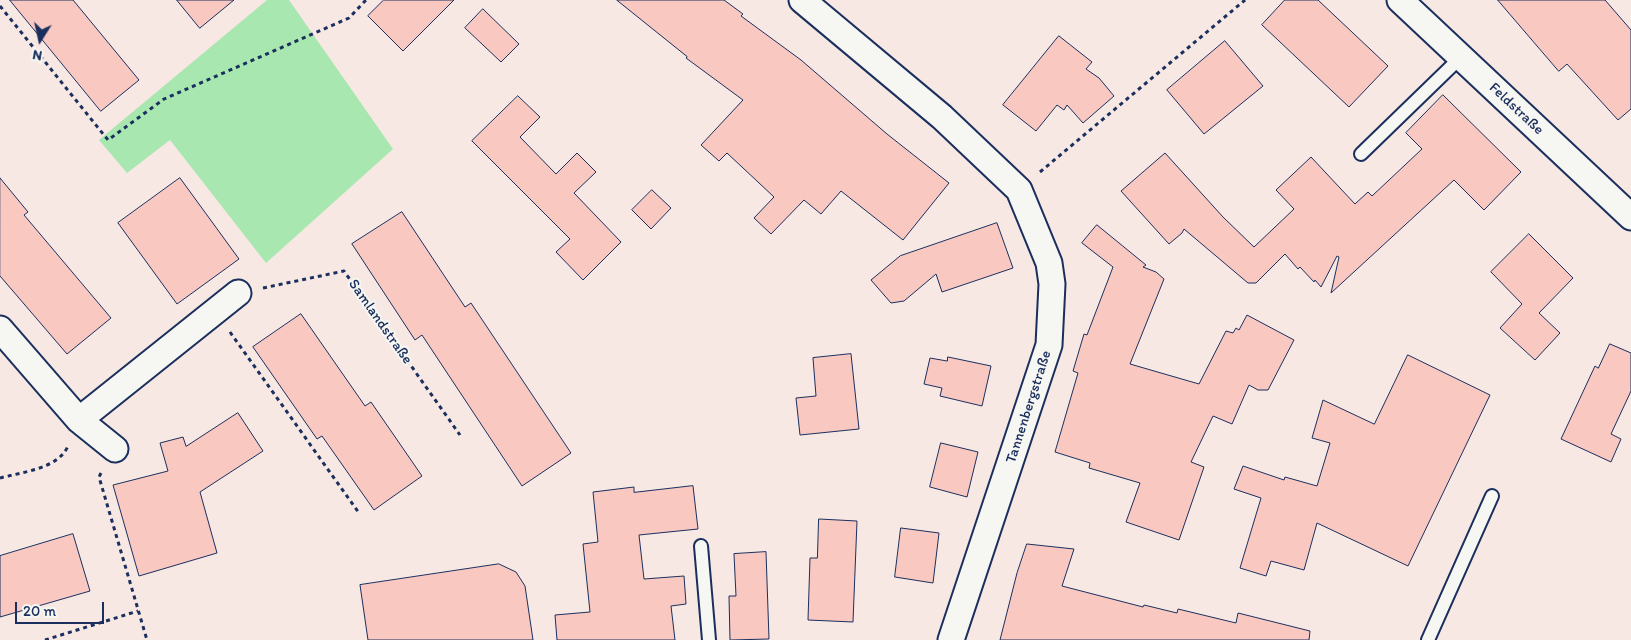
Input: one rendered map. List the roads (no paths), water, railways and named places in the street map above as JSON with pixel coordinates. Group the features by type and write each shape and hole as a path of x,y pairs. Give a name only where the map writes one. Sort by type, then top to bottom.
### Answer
{"street":[{"name":"Tannenbergstraße","path":"802,0 942,117 1018,190 1049,263 1052,284 1049,346 951,640"},
{"name":"Feldstraße","path":"1400,0 1631,217"},
{"path":"79,420 238,293"},
{"path":"0,329 79,420 115,450"}],"lane":[{"path":"1361,154 1461,57"},
{"path":"1428,640 1492,496"},
{"path":"701,546 709,640"}]}
